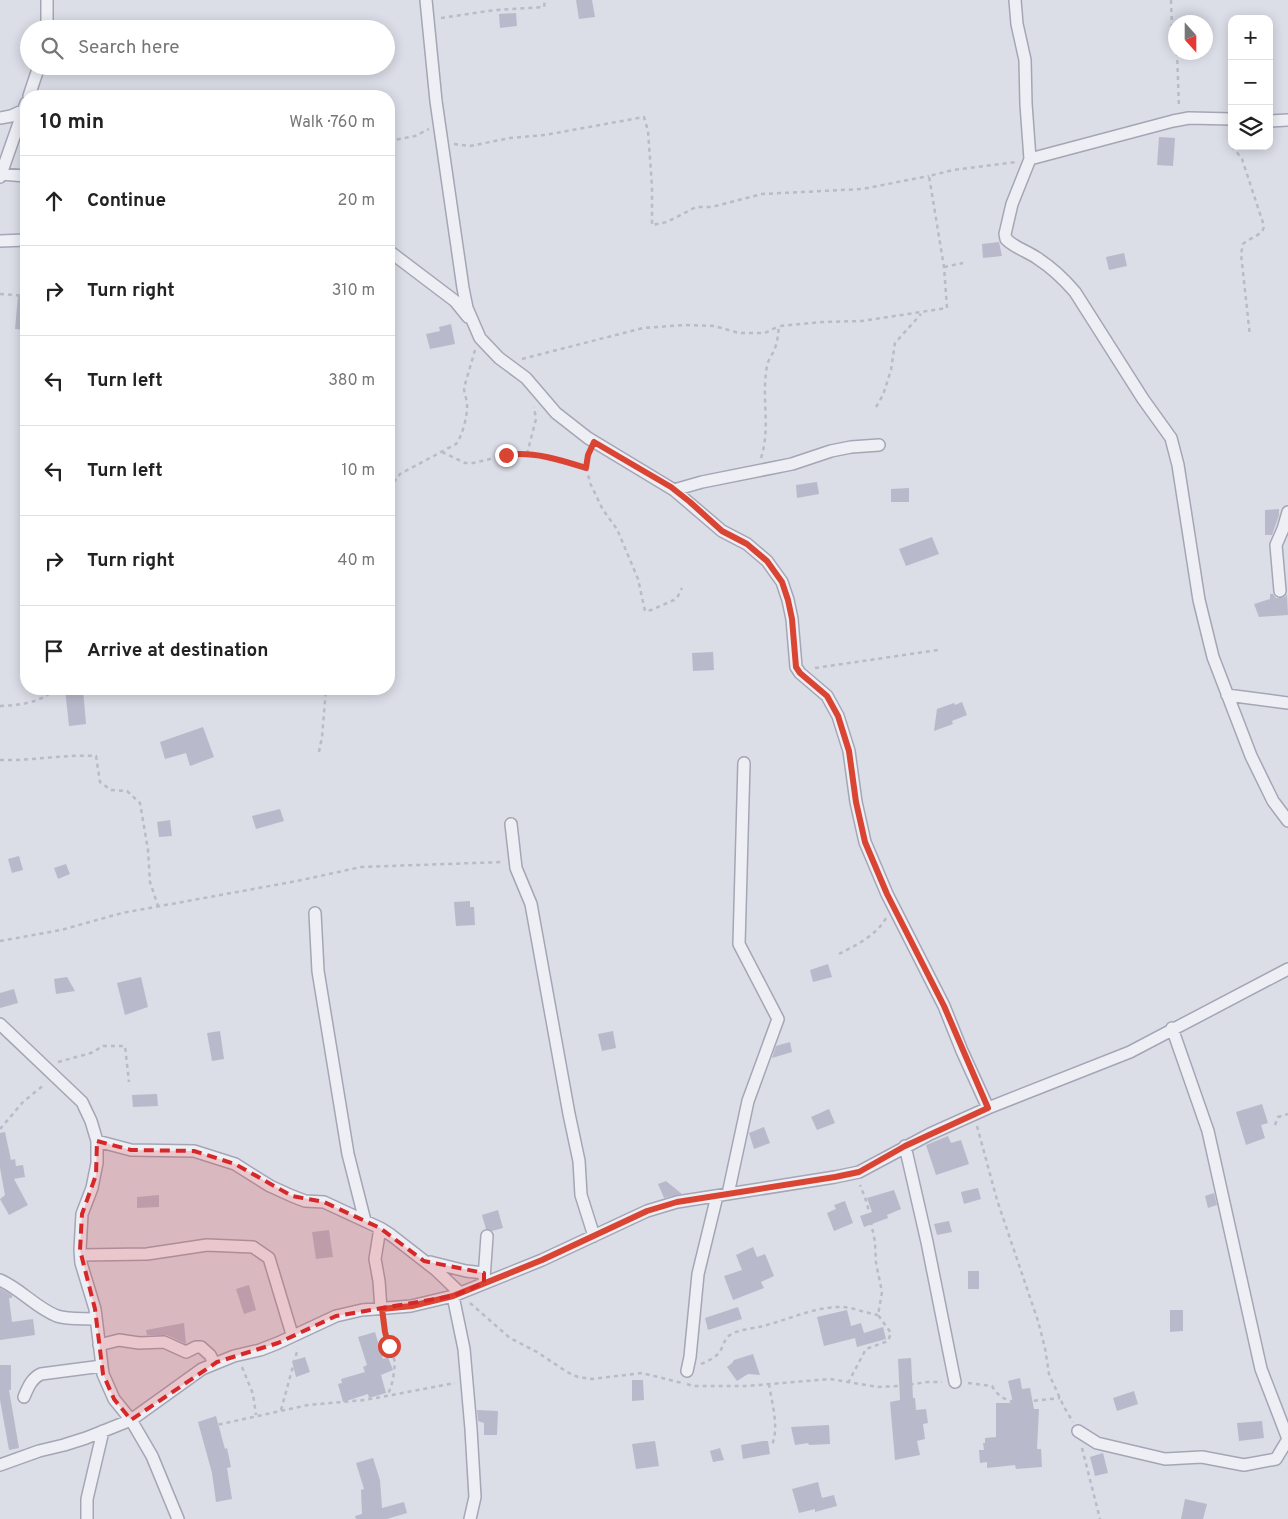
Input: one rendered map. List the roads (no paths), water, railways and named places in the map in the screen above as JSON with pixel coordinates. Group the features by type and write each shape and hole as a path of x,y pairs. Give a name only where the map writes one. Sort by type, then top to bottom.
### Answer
{"street":[{"path":"47,20 48,0"},
{"path":"426,0 442,142 463,288 472,322 478,336 499,358 530,384 556,413 594,442 674,490 722,531 747,544 767,561 779,577 788,600 792,619 795,662 798,670 827,696 838,716 849,751 856,802 868,849 890,899 944,1006 988,1108"},
{"path":"1015,0 1017,24 1025,60 1030,159 1012,204 1005,234 1006,239 1036,258 1067,282 1085,305 1143,399 1171,438 1178,465 1199,600 1213,657 1251,756 1273,801 1288,821"},
{"path":"31,90 36,75"},
{"path":"0,118 11,116 20,110"},
{"path":"1030,159 1180,120 1200,118 1228,119"},
{"path":"1273,121 1288,120"},
{"path":"20,121 0,175 20,176"},
{"path":"0,241 20,240"},
{"path":"395,256 455,301 472,322"},
{"path":"674,490 702,482 792,464 831,451 879,445"},
{"path":"1280,591 1276,545 1284,529 1288,512"},
{"path":"1227,695 1288,703"},
{"path":"687,1371 698,1274 748,1101 778,1019 739,944 744,763"},
{"path":"511,824 516,868 530,904 579,1162 582,1195 594,1236"},
{"path":"314,913 318,971 348,1154 365,1221"},
{"path":"0,1465 102,1432 131,1420 185,1380 214,1363 260,1350 336,1316 362,1310 412,1306 457,1295 484,1278 542,1260 647,1211 677,1202 853,1173 905,1146 988,1108 1130,1052 1288,968"},
{"path":"0,1024 82,1102 91,1121 97,1141 96,1174 82,1214 81,1255 96,1319 103,1374 114,1399 131,1420 152,1456 178,1519"},
{"path":"1078,1431 1097,1443 1165,1459 1202,1457 1244,1464 1276,1459 1288,1439 1261,1369 1208,1131 1172,1028"},
{"path":"97,1141 131,1150 194,1151 235,1164 270,1186 305,1201 324,1202 380,1228 392,1235 424,1261 457,1295 464,1349 475,1497 470,1519"},
{"path":"905,1146 956,1382"},
{"path":"380,1228 375,1259 381,1309"},
{"path":"484,1278 487,1236"},
{"path":"81,1255 147,1254 206,1244 253,1247 269,1258 295,1333"},
{"path":"424,1261 466,1271 484,1278"},
{"path":"0,1280 50,1313 60,1317 96,1319"},
{"path":"99,1345 119,1340 139,1343 164,1342 186,1352 196,1347 201,1347 210,1355 214,1363"},
{"path":"24,1397 32,1381 41,1374 102,1366"},
{"path":"87,1519 87,1499 102,1432"}]}
